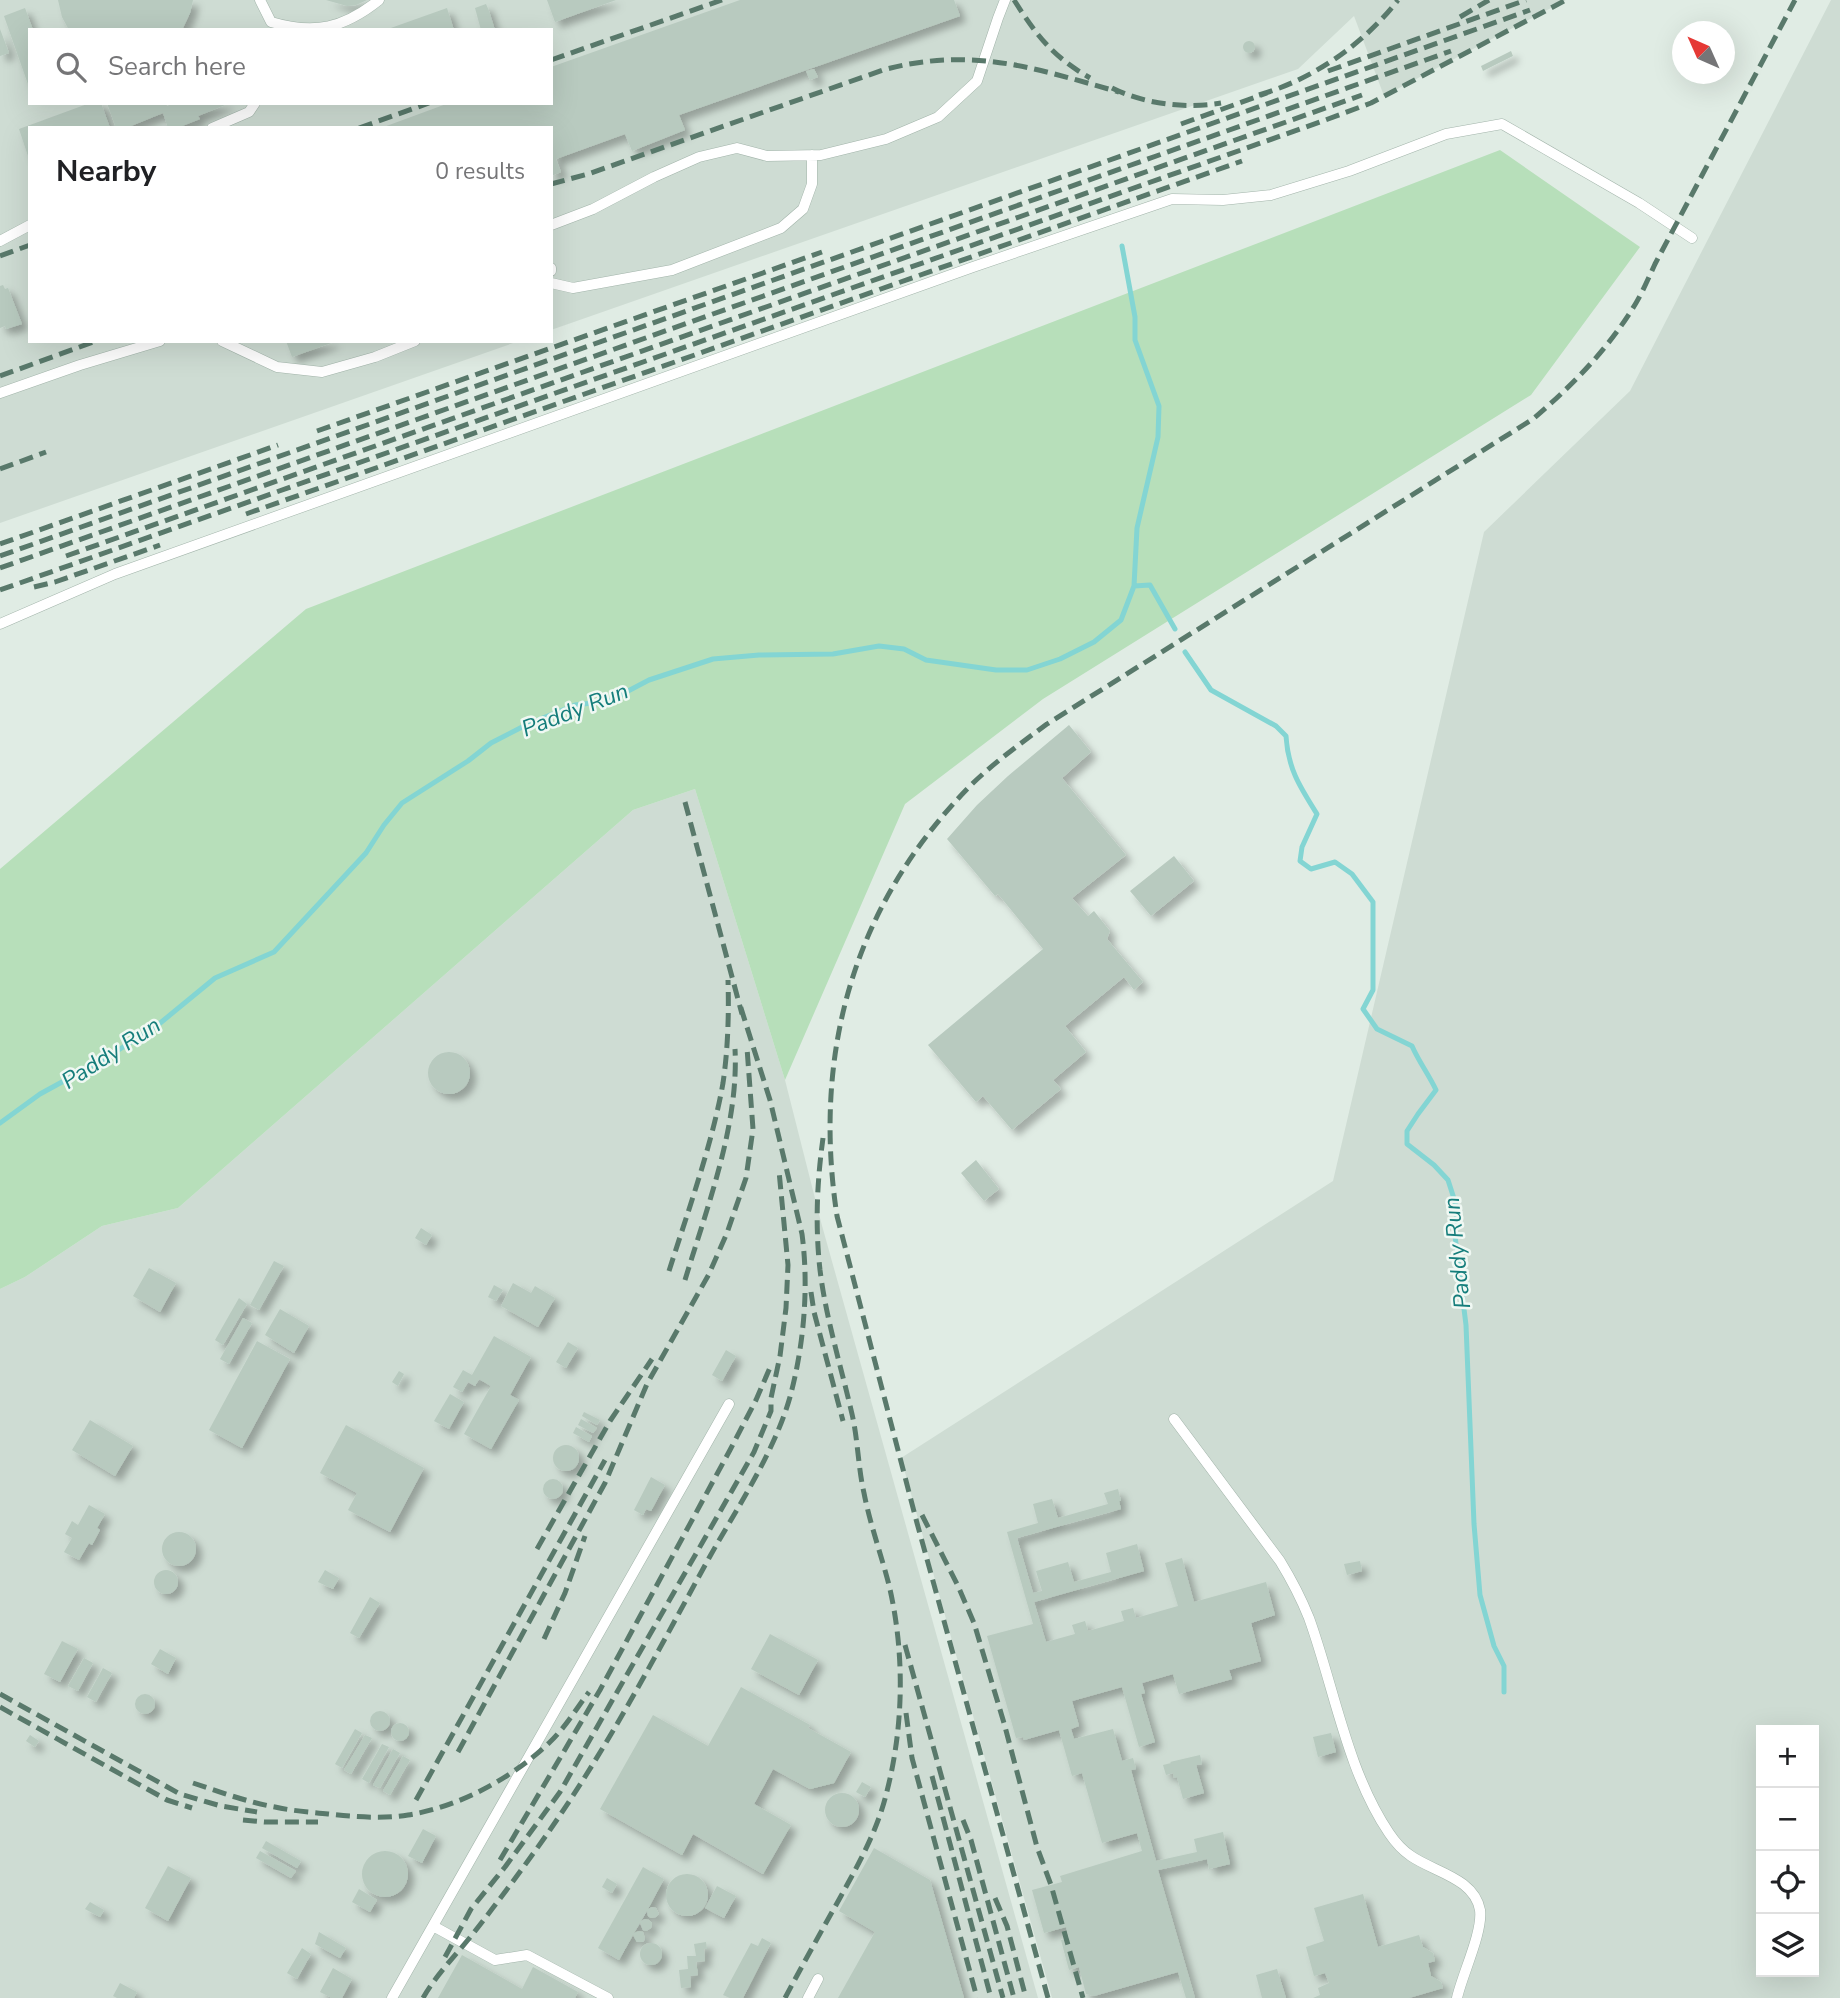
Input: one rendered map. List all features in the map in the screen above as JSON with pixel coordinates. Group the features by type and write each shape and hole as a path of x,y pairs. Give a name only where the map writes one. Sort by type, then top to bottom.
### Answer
{"lane":[{"path":"260,0 271,22 289,28"},
{"path":"326,28 360,15 379,0"},
{"path":"553,224 593,209 699,157 737,148 767,156 821,155 886,139 938,117 977,81 1005,0"},
{"path":"217,126 249,112 254,105"},
{"path":"0,624 114,574 960,271 1172,199 1223,200 1271,195 1349,171 1447,134 1502,124 1639,203 1692,238"},
{"path":"553,283 573,288 672,270 781,228 803,209 812,184 812,155"},
{"path":"0,241 28,226"},
{"path":"0,393 153,343"},
{"path":"226,343 277,367 321,372 375,357 410,343"},
{"path":"392,1998 729,1404"},
{"path":"1174,1419 1290,1578 1309,1619 1344,1732 1384,1825 1405,1852 1462,1883 1474,1895 1480,1910 1479,1926 1457,1998"},
{"path":"433,1926 495,1960 527,1955 608,1998"},
{"path":"808,1998 818,1979"}],"shaded area":[{"path":"0,0 1566,0 1384,96 1354,16 1298,69 553,329 553,126 28,126 28,343 513,343 0,523"},
{"path":"1831,0 1840,0 1840,1998 1052,1998 901,1458 1333,1181 1484,532 1630,391"},
{"path":"695,789 785,1080 821,1222 1038,1998 0,1998 0,1289 25,1277 102,1226 178,1208 633,810"}],"green space":[{"path":"1500,150 1640,247 1531,395 1043,699 905,804 785,1080 695,789 633,810 178,1208 102,1226 25,1277 0,1289 0,869 306,609"}],"building":[{"path":"58,0 193,0 183,28 68,28"},
{"path":"326,0 367,0 347,6"},
{"path":"547,0 616,0 555,22"},
{"path":"740,0 954,0 960,16 679,115 685,130 632,151 625,134 556,159 561,172 553,175 553,126 386,126 444,105 553,105 553,66"},
{"path":"486,4 494,28 480,28 475,8"},
{"path":"25,8 32,28 28,28 28,84 4,16"},
{"path":"447,8 453,28 391,28"},
{"path":"0,29 9,53 0,56"},
{"path":"1249,41 1255,47 1249,53 1243,47"},
{"path":"1511,51 1513,56 1483,71 1481,66"},
{"path":"814,69 818,77 810,80 806,71"},
{"path":"85,105 102,105 109,126 28,126 28,156 19,129"},
{"path":"108,105 225,105 182,126 167,126 163,113 131,126 115,126"},
{"path":"3,285 5,289 8,288 22,324 6,329 5,326 0,328 0,286"},
{"path":"287,343 331,343 292,357"},
{"path":"1069,725 1091,752 1062,778 1126,855 1072,898 1088,916 1094,911 1110,931 1107,939 1143,982 1134,990 1124,977 1065,1026 1086,1052 1053,1080 1061,1089 1012,1130 983,1096 976,1102 928,1045 1043,949 998,894 995,896 947,839 1008,776"},
{"path":"1174,856 1194,881 1151,916 1130,891"},
{"path":"449,1052 464,1058 470,1073 464,1088 449,1094 434,1088 428,1073 434,1058"},
{"path":"976,1160 999,1189 984,1201 961,1173"},
{"path":"421,1228 432,1235 426,1245 415,1238"},
{"path":"274,1261 284,1266 259,1310 250,1305"},
{"path":"149,1268 176,1283 160,1312 133,1296"},
{"path":"513,1283 531,1293 535,1286 555,1298 538,1327 501,1306"},
{"path":"494,1285 503,1290 496,1301 488,1297"},
{"path":"239,1298 247,1304 223,1345 215,1340"},
{"path":"280,1309 309,1326 294,1353 265,1335"},
{"path":"243,1318 252,1323 229,1364 220,1359"},
{"path":"494,1336 531,1357 510,1395 519,1400 491,1449 464,1434 491,1386 479,1379 475,1386 468,1382 462,1392 453,1387 463,1370 472,1375"},
{"path":"257,1341 290,1359 242,1448 209,1430"},
{"path":"568,1342 578,1348 566,1368 556,1362"},
{"path":"726,1350 736,1356 722,1381 712,1375"},
{"path":"399,1371 404,1374 398,1386 392,1382"},
{"path":"450,1394 464,1402 449,1429 434,1421"},
{"path":"584,1412 600,1420 597,1425 582,1416"},
{"path":"581,1419 597,1428 593,1433 578,1425"},
{"path":"90,1420 133,1446 115,1476 72,1450"},
{"path":"346,1425 424,1468 390,1532 348,1510 357,1493 320,1473"},
{"path":"576,1427 592,1436 589,1442 573,1433"},
{"path":"566,1445 575,1449 579,1458 575,1467 566,1471 557,1467 553,1458 557,1449"},
{"path":"651,1477 665,1485 651,1511 646,1509 643,1515 634,1510"},
{"path":"553,1479 560,1482 563,1489 560,1496 553,1499 546,1496 543,1489 546,1482"},
{"path":"1118,1489 1121,1509 1017,1538 1033,1593 1042,1591 1036,1571 1068,1562 1074,1582 1111,1572 1106,1553 1137,1544 1144,1571 1034,1602 1046,1642 1075,1634 1072,1625 1085,1621 1088,1631 1124,1621 1121,1611 1133,1608 1136,1618 1178,1606 1165,1563 1182,1558 1194,1602 1266,1582 1275,1615 1251,1623 1261,1661 1229,1670 1232,1679 1179,1694 1173,1674 1142,1683 1145,1693 1141,1694 1155,1742 1139,1747 1122,1687 1072,1701 1079,1726 1071,1729 1074,1739 1113,1729 1122,1761 1133,1758 1136,1769 1131,1770 1156,1861 1197,1852 1194,1839 1223,1832 1230,1864 1209,1869 1207,1859 1158,1870 1195,1998 1186,1998 1178,1972 1094,1996 1086,1994 1079,1967 1069,1970 1061,1940 1069,1938 1066,1927 1044,1933 1032,1890 1062,1882 1060,1876 1142,1851 1137,1833 1102,1843 1082,1773 1072,1776 1059,1730 1024,1740 1023,1737 1016,1738 987,1636 1033,1624 1007,1532 1038,1523 1033,1504 1052,1499 1058,1518 1108,1504 1104,1493"},
{"path":"89,1505 105,1514 92,1545 89,1543 79,1560 64,1552 72,1538 65,1534 72,1521 78,1525"},
{"path":"179,1532 191,1537 196,1549 191,1561 179,1566 167,1561 162,1549 167,1537"},
{"path":"1360,1561 1362,1571 1347,1575 1344,1564"},
{"path":"166,1570 175,1573 178,1582 175,1591 166,1594 157,1591 154,1582 157,1573"},
{"path":"325,1570 339,1578 333,1589 318,1582"},
{"path":"370,1597 380,1603 359,1638 350,1633"},
{"path":"770,1634 818,1660 799,1695 751,1669"},
{"path":"62,1641 78,1649 60,1682 44,1674"},
{"path":"160,1649 176,1658 168,1674 151,1664"},
{"path":"84,1658 93,1663 78,1691 68,1686"},
{"path":"103,1668 112,1673 96,1702 87,1697"},
{"path":"741,1687 810,1725 808,1728 851,1752 834,1783 810,1789 773,1769 754,1804 791,1825 763,1874 693,1834 682,1855 600,1809 653,1715 708,1746"},
{"path":"145,1694 152,1697 155,1704 152,1711 145,1714 138,1711 135,1704 138,1697"},
{"path":"380,1711 387,1714 390,1721 387,1728 380,1731 373,1728 370,1721 373,1714"},
{"path":"396,1723 404,1723 409,1732 407,1739 396,1741 391,1736 391,1728"},
{"path":"355,1729 362,1733 342,1768 335,1764"},
{"path":"1331,1733 1336,1752 1318,1757 1313,1737"},
{"path":"30,1735 39,1741 35,1747 26,1741"},
{"path":"365,1735 372,1738 351,1774 344,1770"},
{"path":"382,1744 389,1747 369,1783 362,1779"},
{"path":"393,1749 400,1753 380,1788 373,1785"},
{"path":"1200,1755 1202,1764 1196,1765 1204,1793 1183,1799 1177,1777 1174,1778 1173,1773 1166,1775 1163,1765"},
{"path":"403,1756 410,1760 390,1795 383,1791"},
{"path":"862,1782 871,1787 865,1797 856,1792"},
{"path":"842,1793 854,1798 859,1810 854,1822 842,1827 830,1822 825,1810 830,1798"},
{"path":"423,1829 436,1836 422,1863 408,1856"},
{"path":"266,1841 301,1861 297,1868 262,1848"},
{"path":"874,1848 930,1880 964,1998 838,1998 875,1932 839,1911"},
{"path":"260,1851 296,1871 291,1878 256,1858"},
{"path":"385,1851 401,1858 408,1874 401,1890 385,1897 369,1890 362,1874 369,1858"},
{"path":"168,1866 191,1878 168,1921 145,1908"},
{"path":"643,1867 664,1879 648,1909 656,1908 659,1914 651,1918 647,1911 641,1921 649,1920 652,1923 651,1928 643,1930 640,1923 634,1933 643,1932 645,1939 643,1942 637,1942 633,1935 619,1960 598,1948"},
{"path":"687,1874 701,1881 708,1895 701,1909 687,1916 673,1909 666,1895 673,1881"},
{"path":"607,1878 617,1884 612,1893 602,1887"},
{"path":"717,1886 736,1896 724,1918 705,1908"},
{"path":"359,1889 377,1900 370,1912 352,1902"},
{"path":"1363,1894 1378,1947 1419,1935 1423,1947 1433,1953 1435,1961 1428,1963 1431,1976 1441,1982 1443,1988 1409,1998 1313,1998 1320,1995 1318,1988 1329,1983 1325,1973 1314,1976 1306,1947 1324,1941 1314,1908"},
{"path":"90,1902 104,1910 100,1917 85,1909"},
{"path":"319,1932 346,1948 340,1958 315,1944"},
{"path":"762,1938 771,1943 743,1998 723,1995 751,1943 758,1946"},
{"path":"706,1942 705,1961 696,1962 698,1975 690,1976 691,1987 681,1988 679,1970 688,1969 687,1956 696,1956 694,1944"},
{"path":"651,1943 659,1946 662,1954 659,1962 651,1965 643,1962 640,1954 643,1946"},
{"path":"302,1948 311,1954 297,1979 287,1973"},
{"path":"462,1955 522,1989 533,1967 578,1992 575,1998 438,1998"},
{"path":"333,1968 352,1979 342,1998 332,1998 320,1992"},
{"path":"1277,1969 1286,1998 1262,1998 1256,1975"},
{"path":"120,1983 137,1992 134,1998 113,1996"}],"waterway":[{"path":"1122,246 1135,317 1135,340 1159,406 1158,437 1137,528 1134,586"},
{"name":"Paddy Run","path":"0,1123 40,1094 106,1058 159,1024 215,978 274,952 366,853 402,803 491,743 528,724 575,705 609,701 649,680 713,659 833,654 879,646 904,649 926,660 996,670 1027,670 1060,659 1094,642 1121,620 1134,586 1150,585 1175,629"},
{"name":"Paddy Run","path":"1185,652 1211,690 1276,726 1286,736 1292,768 1317,814 1302,847 1300,861 1311,869 1335,862 1352,874 1373,902 1373,990 1363,1009 1377,1029 1412,1046 1436,1090 1407,1131 1407,1144 1448,1180 1457,1208 1455,1236 1466,1325 1474,1524 1480,1595 1494,1646 1504,1666 1504,1692"}],"railway":[{"path":"553,59 722,0"},
{"path":"1014,0 1046,44 1065,62 1090,78"},
{"path":"1259,95 1299,80 1336,58 1369,32 1398,0"},
{"path":"1460,17 1489,0"},
{"path":"1328,71 1526,0"},
{"path":"0,590 1371,103 1566,0"},
{"path":"1048,1998 917,1523 837,1216 831,1155 831,1096 838,1039 851,983 871,930 898,879 931,830 990,768 1047,724 1533,419 1576,379 1602,351 1636,303 1795,0"},
{"path":"0,556 1530,10"},
{"path":"0,568 1451,51"},
{"path":"553,183 588,174 883,70 915,63 945,60 1002,63 1119,92"},
{"path":"1112,88 1165,104 1221,103"},
{"path":"1181,124 1267,93"},
{"path":"66,556 1362,95"},
{"path":"365,126 423,105"},
{"path":"246,514 1242,161"},
{"path":"0,256 28,246"},
{"path":"317,431 822,252"},
{"path":"0,376 91,343"},
{"path":"0,544 278,445"},
{"path":"0,469 46,452"},
{"path":"34,587 160,545"},
{"path":"685,802 742,1014"},
{"path":"669,1271 713,1130 723,1083 727,1044 728,980"},
{"path":"423,1998 527,1862 589,1770 754,1480 775,1439 790,1397 804,1316 802,1234 770,1100 740,1005"},
{"path":"458,1752 605,1483 647,1384 709,1274 727,1233 746,1178 753,1129 747,1048"},
{"path":"685,1280 712,1195 727,1136 735,1078 735,1049"},
{"path":"785,1998 873,1834 892,1769 899,1717 900,1663 894,1611 866,1505 854,1424 820,1270 817,1204 823,1138"},
{"path":"445,1957 471,1909 560,1792 754,1452 771,1411 786,1308 788,1265 779,1171"},
{"path":"811,1292 843,1421"},
{"path":"537,1549 610,1421 652,1359"},
{"path":"500,1860 600,1690 730,1450 772,1363"},
{"path":"416,1800 605,1460"},
{"path":"922,1515 974,1623 1083,1998"},
{"path":"544,1639 565,1593 585,1536"},
{"path":"905,1645 1003,1998"},
{"path":"193,1783 234,1797 295,1810 378,1817 427,1811 465,1798 519,1768 555,1737 589,1692"},
{"path":"0,1694 180,1794 221,1806 257,1812"},
{"path":"0,1707 167,1800 192,1808"},
{"path":"906,1713 912,1758 977,1998"},
{"path":"932,1776 991,1998"},
{"path":"243,1820 318,1822"},
{"path":"963,1820 971,1840 1014,1998"},
{"path":"995,1898 1007,1926 1026,1998"}]}
